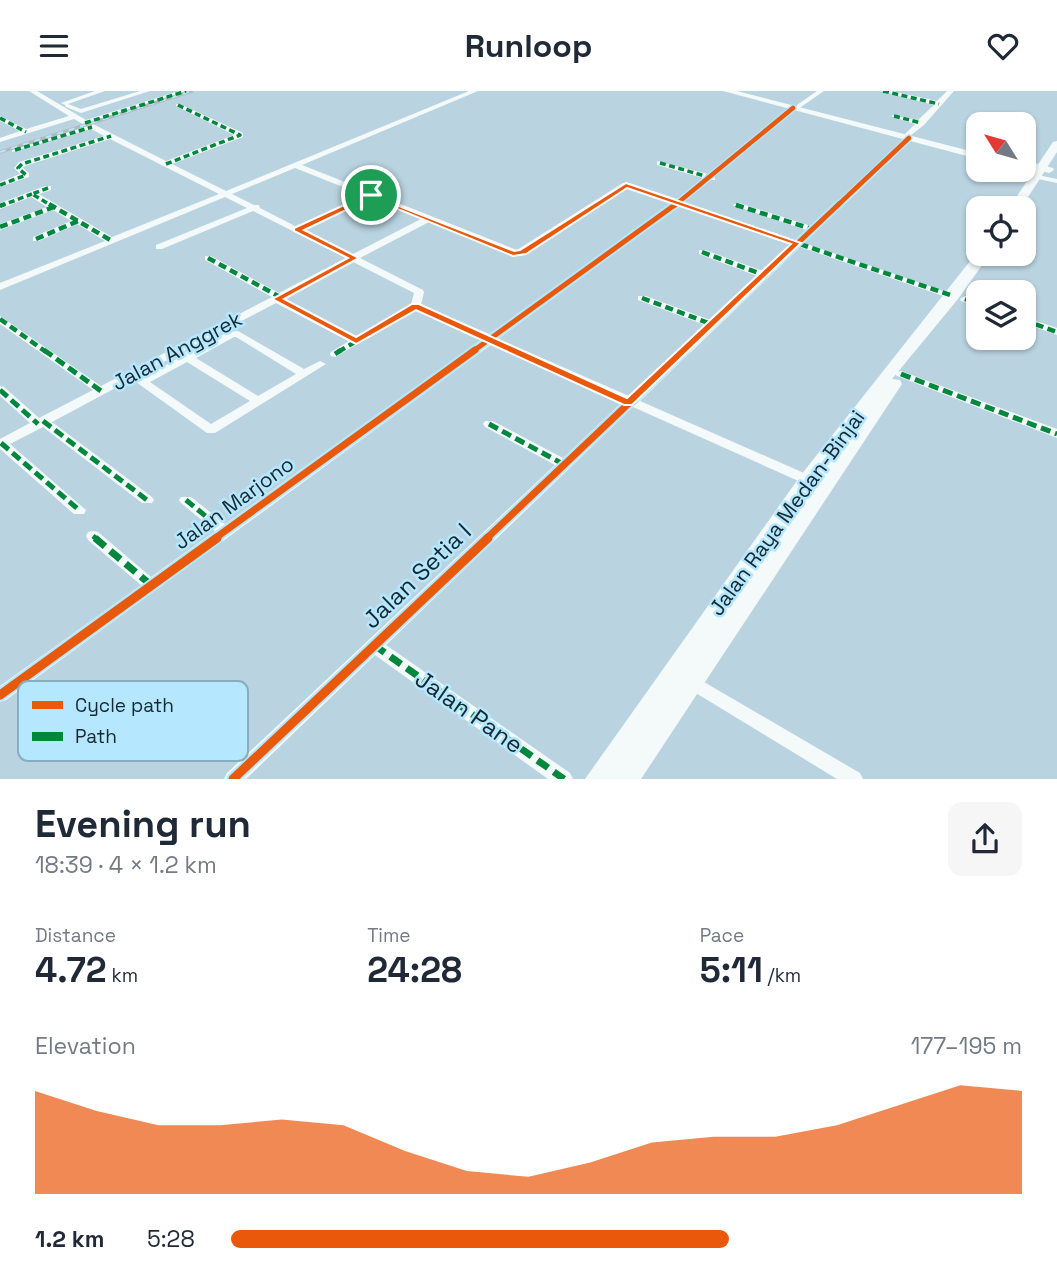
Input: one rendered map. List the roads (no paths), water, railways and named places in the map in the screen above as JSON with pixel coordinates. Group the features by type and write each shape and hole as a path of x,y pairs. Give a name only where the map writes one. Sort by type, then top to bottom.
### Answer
{"highway":[{"path":"1032,196 1057,144"},
{"path":"1026,196 1057,158"},
{"name":"Jalan Raya Medan-Binjai","path":"626,779 692,682 733,604 808,480 913,341 965,299 978,266"},
{"name":"Jalan Raya Medan-Binjai","path":"598,779 733,604 901,374 965,299 987,266"}],"main road":[{"path":"729,91 966,151"},
{"path":"742,91 796,107"}],"street":[{"path":"32,91 73,117 256,207 419,292 416,306 335,354"},
{"path":"102,91 64,103 81,111 147,91"},
{"path":"15,151 186,91"},
{"path":"0,287 475,91"},
{"name":"Jalan Marjono","path":"19,681 712,178 796,107 821,91"},
{"path":"883,91 942,101"},
{"path":"916,91 942,101"},
{"path":"628,402 909,136 951,91"},
{"path":"166,164 240,135 178,106"},
{"path":"894,116 920,123"},
{"path":"0,140 73,117"},
{"path":"0,118 26,132"},
{"path":"0,184 26,175 18,168 22,164 111,136"},
{"path":"660,163 712,178"},
{"path":"294,165 518,254 626,185 965,299"},
{"path":"0,206 48,188"},
{"path":"32,194 112,240"},
{"path":"297,230 371,195"},
{"path":"737,205 812,229"},
{"path":"0,227 54,207"},
{"path":"159,247 256,207"},
{"name":"Jalan Anggrek","path":"1,444 101,391 182,354 278,298 429,218"},
{"path":"36,239 78,221"},
{"path":"702,252 764,275"},
{"path":"208,258 356,341"},
{"path":"642,298 711,324"},
{"path":"416,306 808,480"},
{"path":"0,319 101,391"},
{"path":"1036,324 1057,332"},
{"path":"304,374 238,334 226,335 182,354 142,382 211,430 320,365"},
{"path":"182,354 259,402"},
{"path":"901,374 1057,434"},
{"path":"0,390 147,500"},
{"name":"Jalan Setia I","path":"233,779 628,402"},
{"path":"489,424 563,464"},
{"path":"1,444 79,510"},
{"path":"186,500 225,532"},
{"path":"93,536 151,585"},
{"name":"Jalan Pane","path":"374,645 565,779"},
{"name":"Jalan Marjono","path":"0,695 18,682"},
{"path":"692,682 854,779"}],"railway":[{"path":"0,152 192,91"}]}
